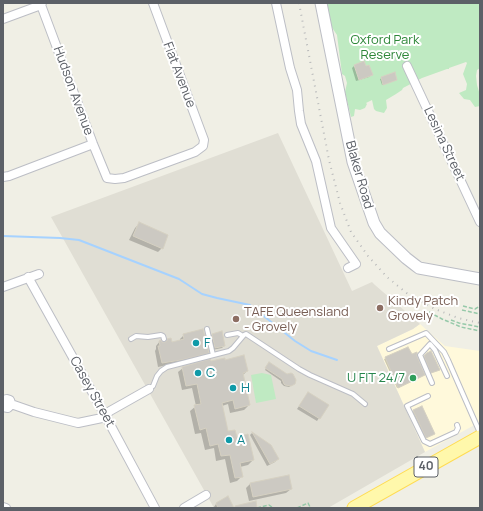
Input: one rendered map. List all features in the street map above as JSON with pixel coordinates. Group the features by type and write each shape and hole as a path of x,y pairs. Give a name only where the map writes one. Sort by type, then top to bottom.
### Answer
{"main road":[{"name":"40","path":"354,508 480,437"}],"street":[{"name":"Fiat Avenue","path":"107,178 124,178 195,152 203,146 204,140 152,3"},
{"path":"276,3 290,68 297,90 301,124 316,161 331,228 356,264 348,268"},
{"name":"Blaker Road","path":"321,3 353,162 374,223 380,233 406,258 420,268 480,278"},
{"path":"3,19 41,4"},
{"name":"Hudson Avenue","path":"41,4 107,178"},
{"name":"Lesina Street","path":"407,66 480,222"},
{"path":"3,177 93,144"},
{"path":"3,287 39,274"},
{"name":"Casey Street","path":"28,277 156,508"},
{"path":"5,406 78,423 102,418 110,411 149,389"},
{"path":"184,508 206,495"}],"lane":[{"path":"207,329 213,355"},
{"path":"227,335 238,332 243,336"},
{"path":"389,349 426,333 444,352 480,433"},
{"path":"149,389 153,386 161,371 167,367 229,351 243,336 247,334 299,369 353,394 366,404"},
{"path":"131,339 136,336 148,337 161,335 164,339"},
{"path":"432,383 420,355 430,344 435,350 447,376"},
{"path":"428,396 408,406 424,441 430,444 456,432 458,428 457,425"},
{"path":"476,423 480,418"}],"path":[{"path":"463,306 475,309 480,306"},
{"path":"462,310 480,314"},
{"path":"429,312 461,327 480,331"},
{"path":"451,320 480,327"},
{"path":"297,508 308,503 310,507"},
{"path":"257,508 269,505 273,508"}],"shaded area":[{"name":"TAFE Queensland - Grovely","path":"278,133 352,291 372,282 420,324 413,329 377,346 425,452 328,508 214,508 51,217"},
{"path":"420,324 445,346 480,351 480,422 425,452 377,346 413,329"}],"green space":[{"name":"Oxford Park Reserve","path":"327,3 480,3 480,68 477,70 476,76 480,95 480,106 475,107 470,100 464,99 459,93 466,90 467,84 463,74 467,63 466,62 422,78 403,88 386,100 387,108 384,113 374,109 372,100 366,103 365,108 360,110 355,109 354,116 351,117 345,92 347,83 345,76 342,74 337,35 331,26"},
{"path":"262,373 271,375 276,399 256,403 251,375"}],"building":[{"path":"364,61 366,66 369,65 373,75 359,80 354,65"},
{"path":"395,72 397,80 383,85 381,77"},
{"path":"139,222 168,235 163,249 133,236"},
{"path":"203,329 209,353 162,363 158,346 160,346 159,341 161,340 162,342 165,342 167,339 171,338 172,342 184,339 183,334"},
{"path":"222,331 225,346 215,348 212,334"},
{"path":"408,347 412,354 417,352 417,356 425,375 398,388 385,357"},
{"path":"431,351 440,370 431,373 424,356"},
{"path":"244,355 248,371 243,373 250,405 235,409 233,400 222,403 228,431 235,430 237,437 248,434 254,460 240,463 243,477 235,478 230,455 221,456 218,444 210,446 206,428 200,430 194,405 201,404 197,384 186,386 182,367 210,359 211,361 225,358 225,360"},
{"path":"269,362 287,374 293,374 296,380 295,384 291,386 285,385 282,379 265,368"},
{"path":"308,392 329,405 320,419 299,406"},
{"path":"422,406 435,434 426,438 413,410"},
{"path":"252,432 271,445 279,459 270,464"},
{"path":"289,475 292,489 253,497 250,483"},
{"path":"228,496 234,508 218,508 216,503"},
{"path":"256,501 257,508 235,508 235,506"}],"waterway":[{"path":"3,236 79,240 179,279 202,294 250,305 295,341 311,351 337,360"}],"railway":[{"path":"299,3 329,160 340,203 351,232 368,256 387,277 409,295 435,309 458,318 480,323"}],"place":[{"name":"Kindy Patch Grovely","path":"380,308"},
{"name":"TAFE Queensland - Grovely","path":"236,319"},
{"name":"F","path":"196,343"},
{"name":"C","path":"198,373"},
{"name":"U FIT 24/7","path":"413,378"},
{"name":"H","path":"233,388"},
{"name":"A","path":"229,440"}]}
